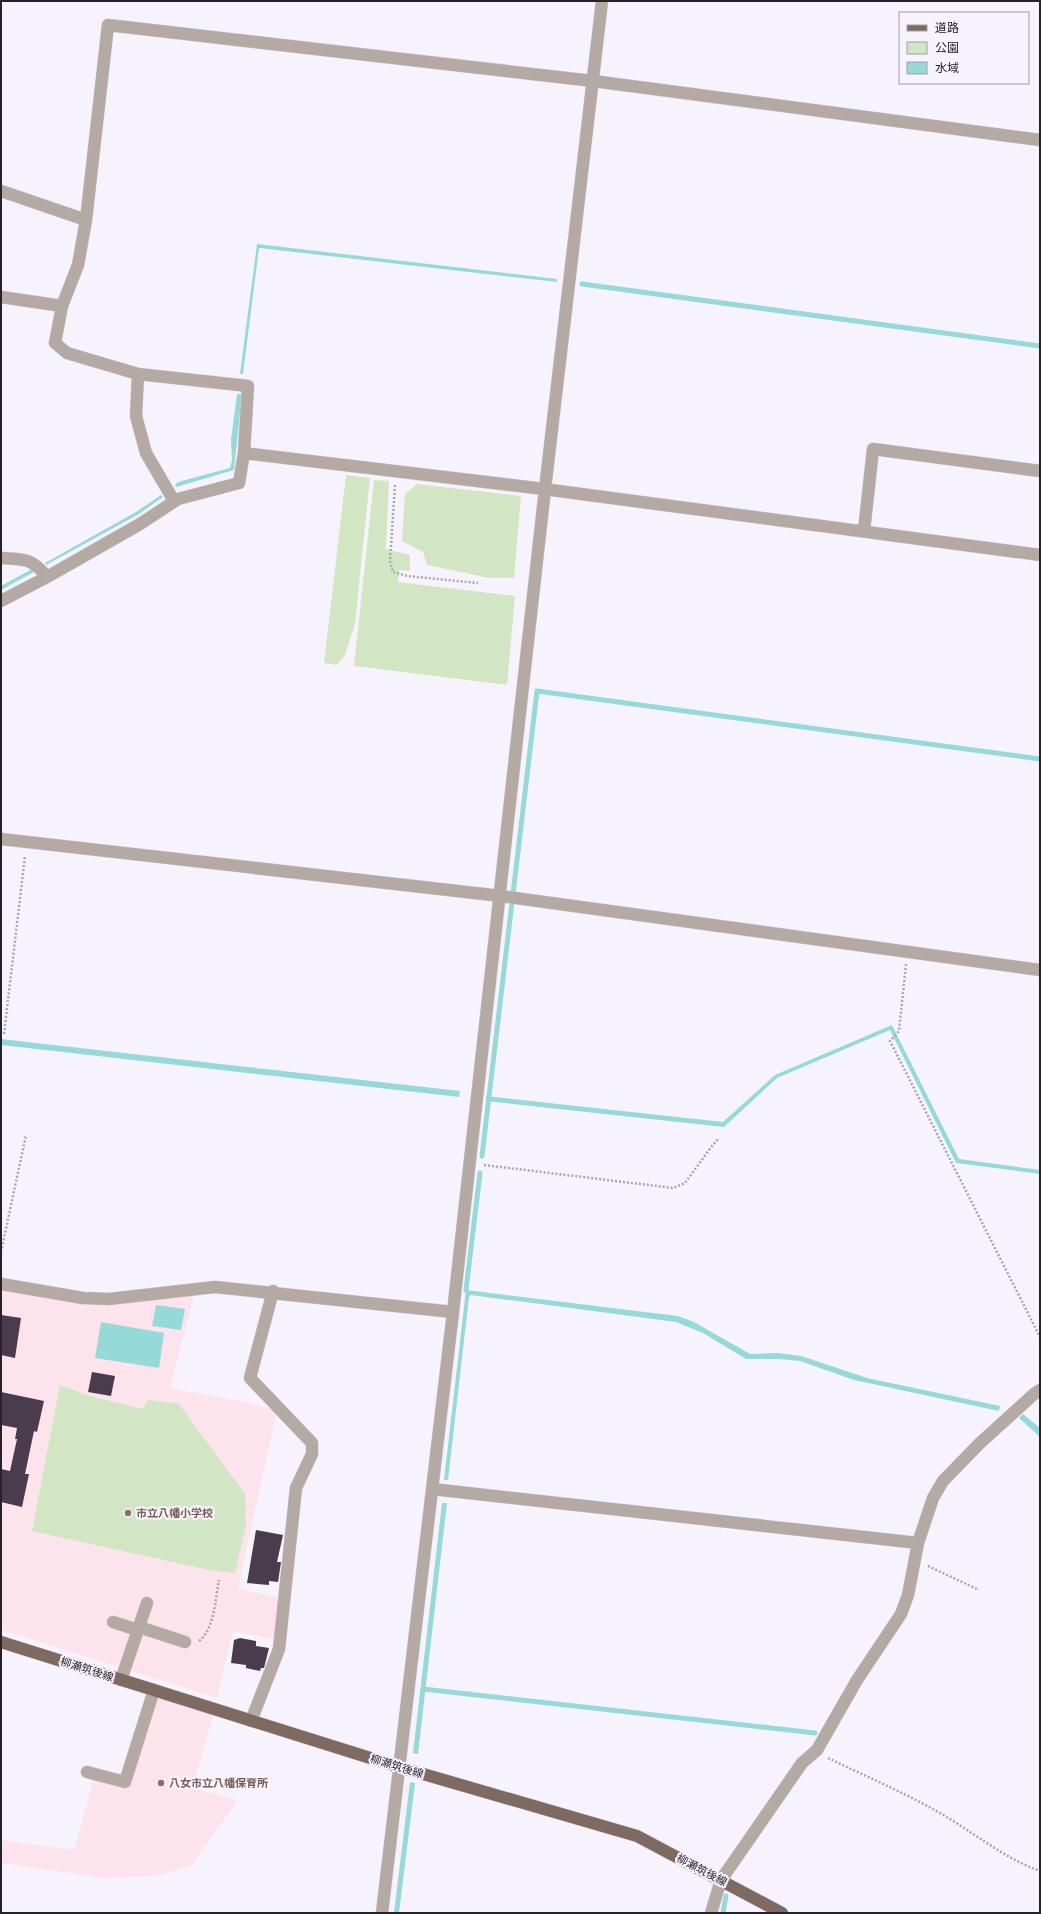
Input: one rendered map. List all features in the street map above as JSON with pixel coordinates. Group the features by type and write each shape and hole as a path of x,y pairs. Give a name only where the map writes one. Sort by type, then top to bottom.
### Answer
{"main road":[{"name":"柳瀬筑後線","path":"1,1642 399,1767 637,1836 782,1913"}],"street":[{"path":"382,1913 501,896 545,489 602,1"},
{"path":"1,601 140,524 174,501 239,482 244,453 248,386 138,374 67,353 55,343 62,306 78,265 86,220 108,24 593,81 1040,140"},
{"path":"1,192 86,220"},
{"path":"1,297 62,306"},
{"path":"138,374 136,416 146,453 174,501"},
{"path":"864,531 873,449 1040,470"},
{"path":"244,453 545,489 1040,554"},
{"path":"1,558 24,559 37,566 46,577"},
{"path":"1,839 501,896 1040,970"},
{"path":"1,1284 83,1298 109,1300 215,1286 273,1291 453,1312"},
{"path":"252,1721 279,1649 296,1488 312,1454 312,1443 250,1378 273,1291"},
{"path":"711,1913 721,1880 802,1763 815,1752 900,1614 908,1595 918,1543 933,1498 943,1481 979,1444 1040,1390"},
{"path":"432,1489 918,1543"},
{"path":"121,1680 147,1603"},
{"path":"113,1622 185,1642"},
{"path":"87,1772 125,1782 154,1690"}],"path":[{"path":"396,471 390,561 394,572 407,576 478,583"},
{"path":"4,1034 27,842"},
{"path":"907,952 899,1032 890,1041 1040,1336"},
{"path":"1,1252 26,1136"},
{"path":"470,1163 673,1188 685,1183 719,1138"},
{"path":"914,1563 929,1566 979,1590"},
{"path":"185,1642 197,1642 205,1636 211,1618 219,1580"},
{"path":"815,1752 910,1797 951,1820 1010,1858 1040,1871"}],"shaded area":[{"name":"市立八幡小学校","path":"1,1291 75,1303 105,1305 194,1295 170,1388 240,1401 277,1410 238,1588 280,1598 277,1630 274,1640 233,1631 217,1698 1,1630"},
{"name":"八女市立八幡保育所","path":"158,1695 214,1714 192,1788 238,1800 192,1865 157,1876 104,1878 1,1863 3,1846 1,1846 1,1840 74,1850 94,1778 128,1789"}],"green space":[{"path":"346,475 370,478 355,624 345,655 337,665 324,663"},
{"path":"374,480 389,481 386,549 410,555 410,571 399,570 398,582 515,596 507,685 354,666"},
{"path":"417,484 521,496 514,578 489,578 427,565 423,552 402,541 405,494"},
{"path":"60,1385 90,1396 142,1409 148,1400 179,1404 245,1494 246,1526 235,1573 209,1570 32,1531"}],"water":[{"path":"257,244 557,279 557,282 259,248 243,374 240,374"},
{"path":"237,394 242,394 234,470 176,487 175,485 178,482 230,468 232,460 231,440"},
{"path":"161,495 163,497 139,514 46,565 45,563 136,512"},
{"path":"32,569 34,572 1,590 1,586"},
{"path":"892,1025 959,1159 1040,1170 1040,1174 956,1163 890,1030 777,1078 724,1127 486,1101 486,1096 723,1122 775,1075"},
{"path":"1,1039 460,1091 459,1097 1,1045"},
{"path":"466,1290 678,1316 694,1322 750,1354 778,1353 801,1356 867,1378 1000,1406 999,1411 854,1380 800,1361 779,1359 746,1359 703,1333 676,1322 471,1295 469,1297 448,1480 444,1480"},
{"path":"156,1305 185,1309 181,1330 152,1326"},
{"path":"101,1322 164,1333 159,1368 95,1358"},
{"path":"1023,1414 1040,1428 1040,1437 1019,1418"},
{"path":"442,1503 447,1503 418,1754 413,1753"},
{"path":"410,1782 415,1783 399,1913 394,1913"}],"building":[{"path":"1,1315 21,1318 15,1358 1,1355"},
{"path":"92,1372 115,1376 111,1396 88,1392"},
{"path":"1,1392 44,1401 37,1432 34,1431 25,1474 29,1474 22,1507 1,1502 1,1469 10,1471 17,1439 15,1439 17,1428 1,1425"},
{"path":"256,1530 283,1535 277,1562 281,1562 278,1582 269,1581 269,1585 247,1583"},
{"path":"240,1638 256,1641 256,1646 269,1648 264,1668 261,1668 260,1671 246,1668 246,1665 231,1663 234,1640"}],"waterway":[{"path":"582,284 1040,346"},
{"path":"482,1156 537,691 1040,759"},
{"path":"468,1293 466,1290 480,1173"},
{"path":"423,1689 815,1733"},
{"path":"723,1913 726,1896"}],"place":[{"name":"市立八幡小学校","path":"128,1513"},
{"name":"八女市立八幡保育所","path":"161,1783"}]}
